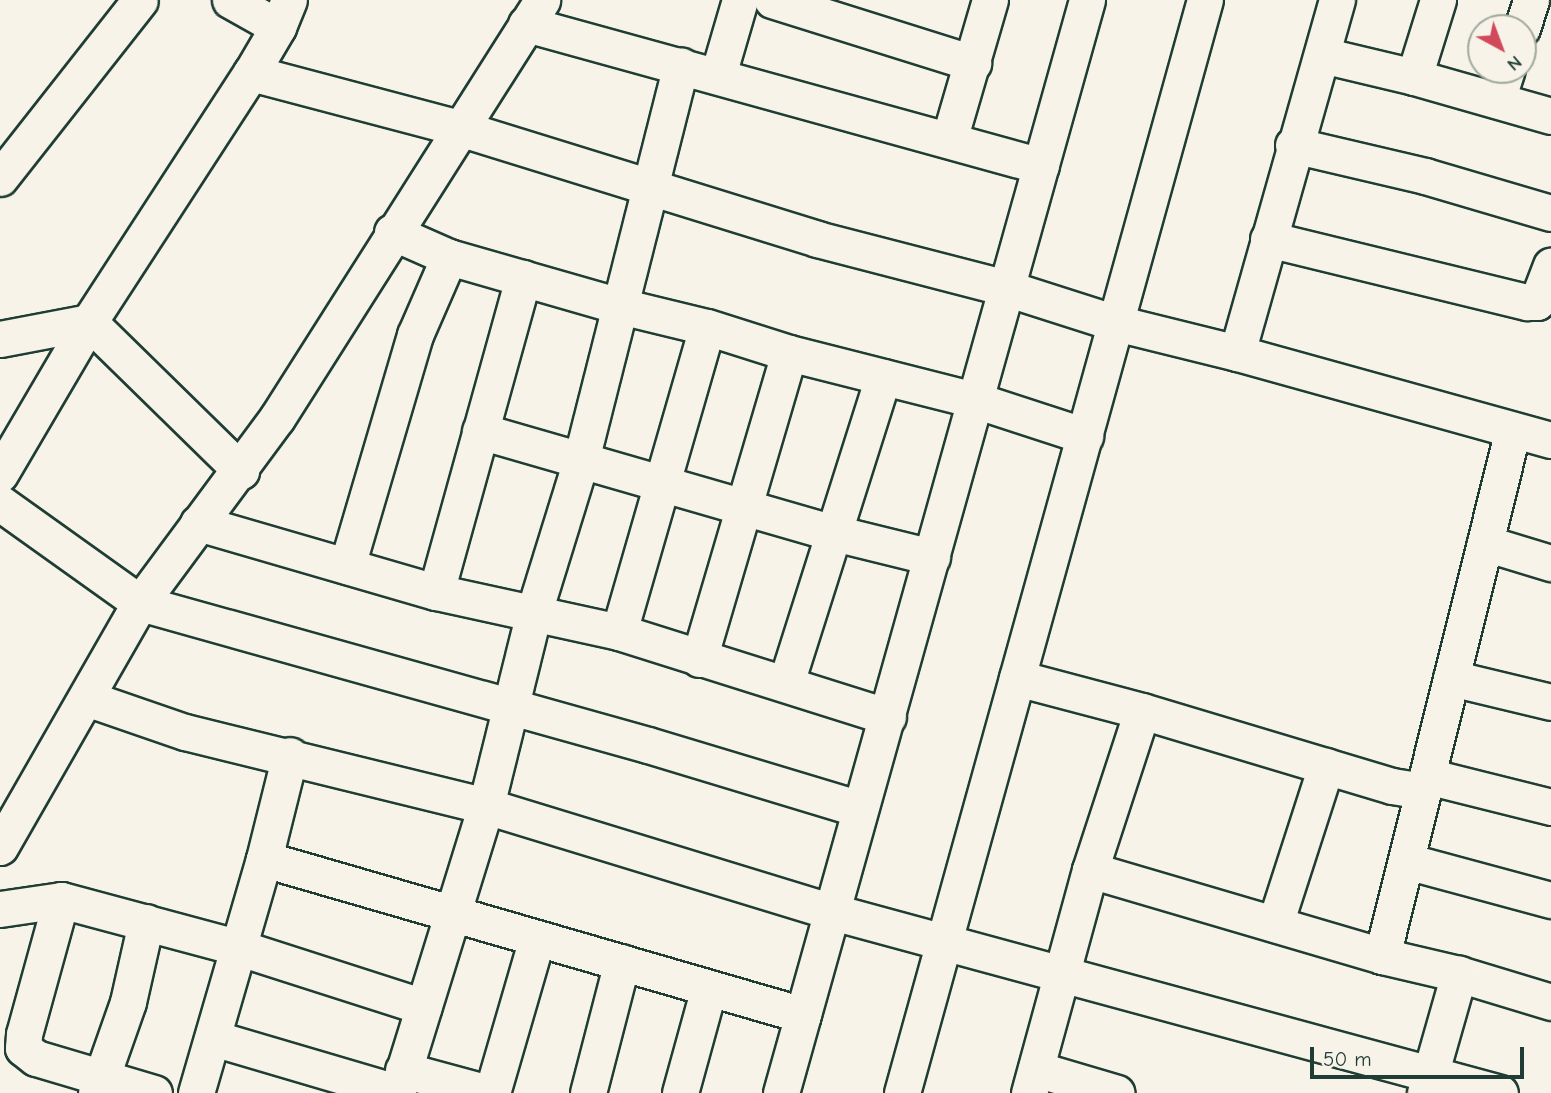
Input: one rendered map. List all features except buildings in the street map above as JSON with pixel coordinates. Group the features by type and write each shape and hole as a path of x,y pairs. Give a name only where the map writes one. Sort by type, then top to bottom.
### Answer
{"street":[{"path":"0,178 139,0"},
{"path":"0,474 89,322 251,72 283,13 230,0"},
{"path":"718,75 740,0"},
{"path":"772,0 973,64"},
{"path":"949,140 990,0"},
{"path":"781,1093 1087,0"},
{"path":"902,1093 1205,0"},
{"path":"1237,353 1293,145 1337,0"},
{"path":"1414,77 1438,0"},
{"path":"0,847 140,603 198,523 241,471 534,12 681,65 1041,166"},
{"path":"1322,55 1414,77 1502,85 1551,116"},
{"path":"399,1085 486,806 508,706 581,460 681,65"},
{"path":"251,72 459,128 650,185 817,239 1006,288 1116,323 1237,353 1551,440"},
{"path":"1293,145 1425,176 1551,213"},
{"path":"392,232 449,257 620,306 706,327 789,353 975,400 1085,436"},
{"path":"1268,239 1527,302 1537,302 1550,274"},
{"path":"347,566 415,335 449,257"},
{"path":"436,592 523,278"},
{"path":"0,339 89,322"},
{"path":"89,322 241,471"},
{"path":"619,632 706,327"},
{"path":"699,659 789,353"},
{"path":"786,683 883,377"},
{"path":"1382,956 1513,430"},
{"path":"480,431 662,481 834,533 932,557"},
{"path":"0,503 140,603 508,706 860,809"},
{"path":"198,523 436,592 619,632 888,717"},
{"path":"1485,543 1551,563"},
{"path":"1017,678 1142,711 1326,766 1551,807"},
{"path":"1451,678 1551,701"},
{"path":"86,698 185,732 290,755 486,806 833,912 1062,975 1428,1083 1500,1093"},
{"path":"1117,1093 1033,1081 1090,870 1142,711"},
{"path":"196,1093 264,859 290,755"},
{"path":"1275,923 1326,766"},
{"path":"264,859 803,1015"},
{"path":"1406,861 1551,900"},
{"path":"1090,870 1382,956 1460,974 1551,1002"},
{"path":"0,909 61,900 237,947 424,1007"},
{"path":"61,900 23,1034 23,1048 36,1058 98,1085 154,1093"},
{"path":"98,1085 128,1002 146,922"},
{"path":"214,1038 399,1085 490,1093 537,938"},
{"path":"588,1093 622,962"},
{"path":"1428,1083 1460,974"},
{"path":"680,1093 709,988"}]}
